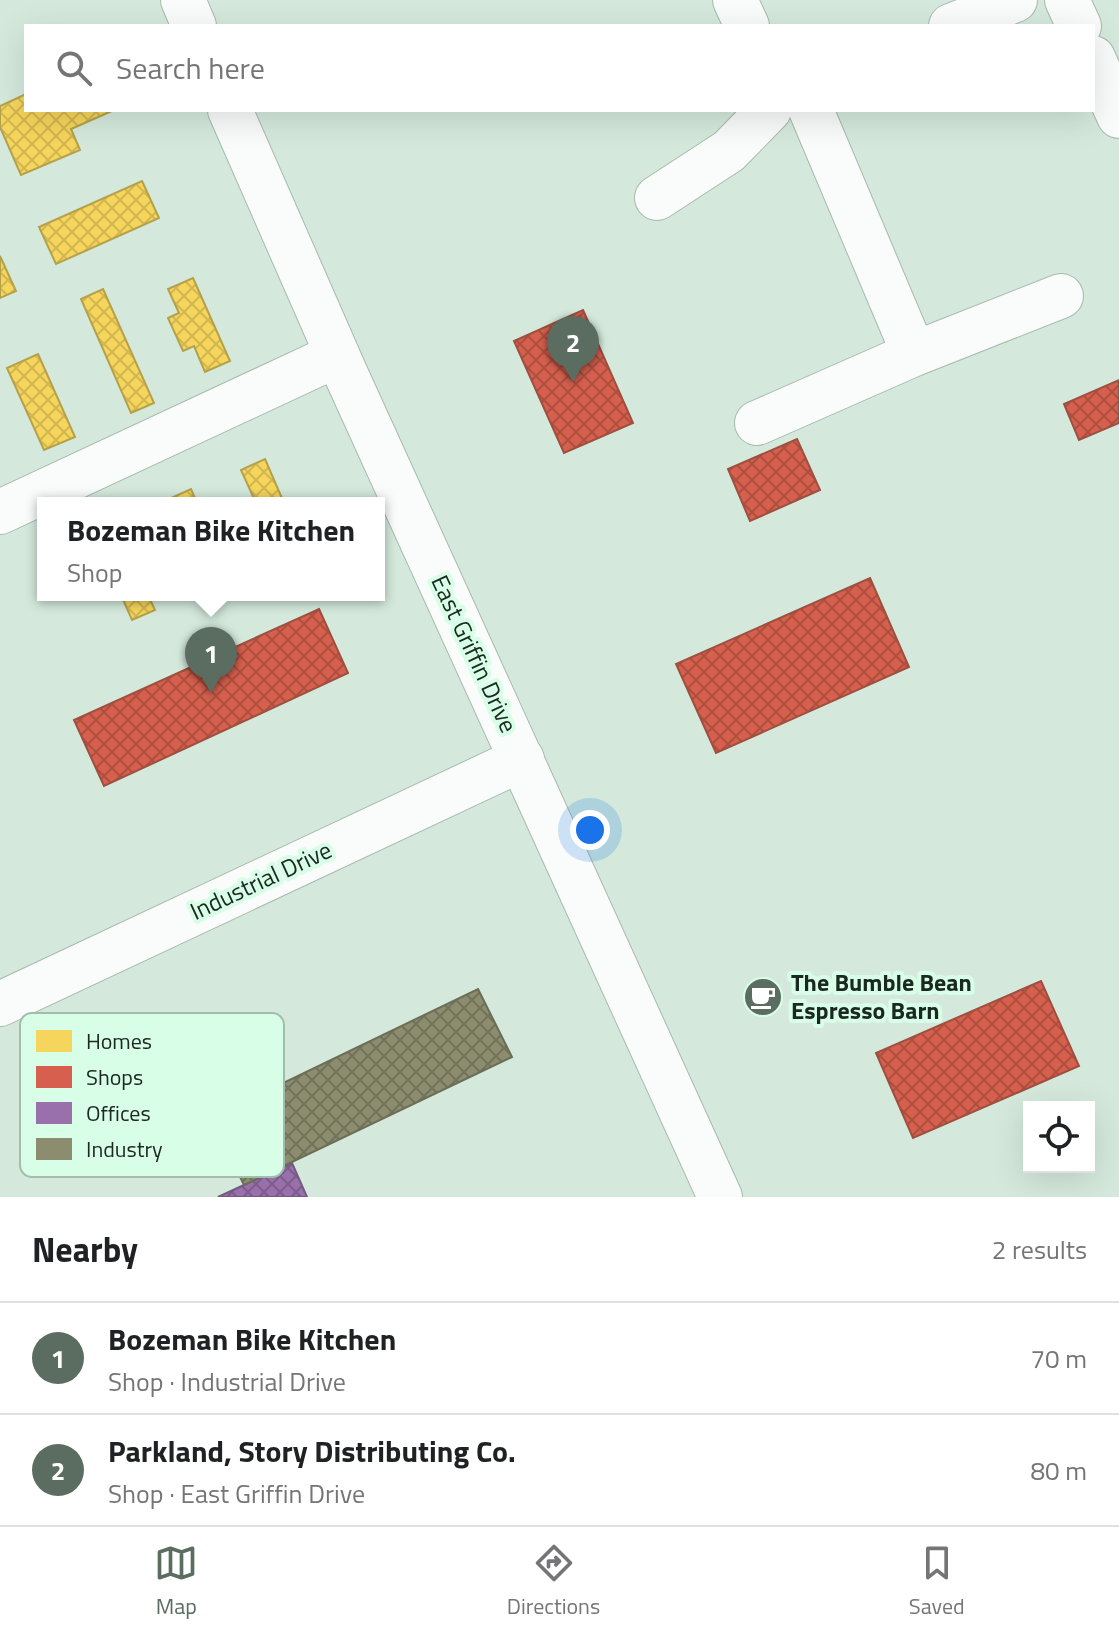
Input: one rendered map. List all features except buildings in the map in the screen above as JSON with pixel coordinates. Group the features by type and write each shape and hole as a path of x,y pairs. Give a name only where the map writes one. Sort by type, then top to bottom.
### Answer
{"main road":[{"path":"183,0 193,24"},
{"path":"735,0 746,24"},
{"path":"961,15 1015,0"},
{"path":"1067,0 1078,24"},
{"path":"1095,62 1119,116"},
{"name":"East Griffin Drive","path":"231,112 337,355 720,1197"},
{"path":"657,198 729,151 767,112"},
{"path":"812,112 914,354"},
{"path":"757,423 914,354 1061,296"},
{"path":"0,512 337,355"},
{"name":"Industrial Drive","path":"0,1004 522,759"}],"place":[{"name":"Parkland, Story Distributing Co.","path":"573,382"},
{"name":"Bozeman Bike Kitchen","path":"211,693"},
{"name":"The Bumble Bean Espresso Barn","path":"763,997"}]}
